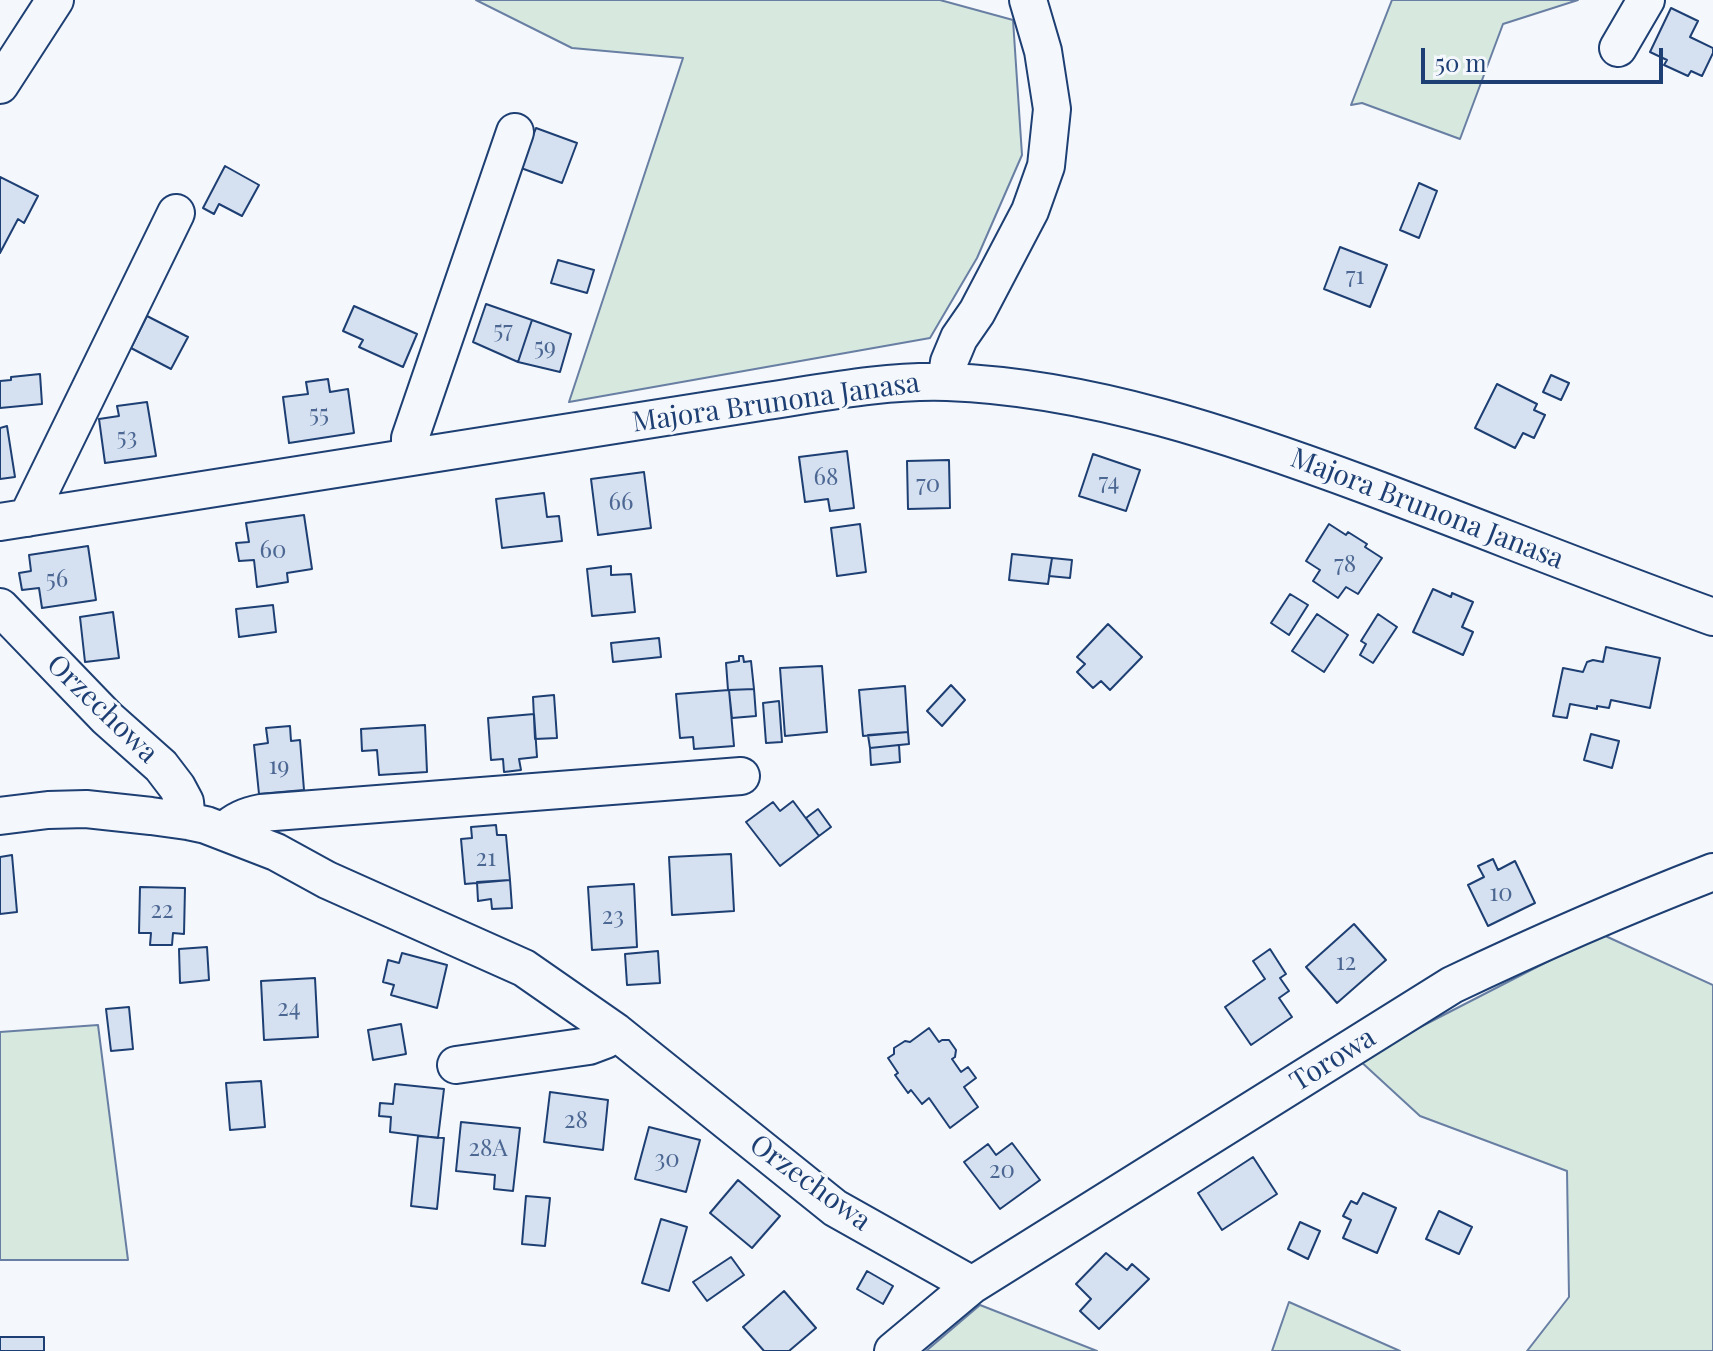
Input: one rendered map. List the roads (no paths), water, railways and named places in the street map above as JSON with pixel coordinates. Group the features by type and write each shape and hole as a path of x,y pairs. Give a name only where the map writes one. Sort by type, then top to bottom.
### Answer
{"street":[{"path":"0,85 55,0"},
{"path":"946,382 955,347 1030,211 1046,166 1052,109 1043,51 1028,0"},
{"path":"1618,48 1646,0"},
{"path":"410,457 410,438 515,132"},
{"path":"14,520 176,213"},
{"name":"Majora Brunona Janasa","path":"14,520 857,388 946,382 1060,395 1214,432 1312,465 1713,617"},
{"name":"Orzechowa","path":"0,607 107,718 161,766 185,802 187,821"},
{"path":"224,831 246,816 261,813 741,776"},
{"name":"Orzechowa","path":"0,816 86,809 187,821 224,831 276,852 327,880 524,968 616,1032 835,1208 972,1285"},
{"name":"Torowa","path":"972,1285 1452,985 1522,952 1713,872"},
{"path":"456,1065 589,1046 616,1032"},
{"path":"893,1351 972,1285"}]}
